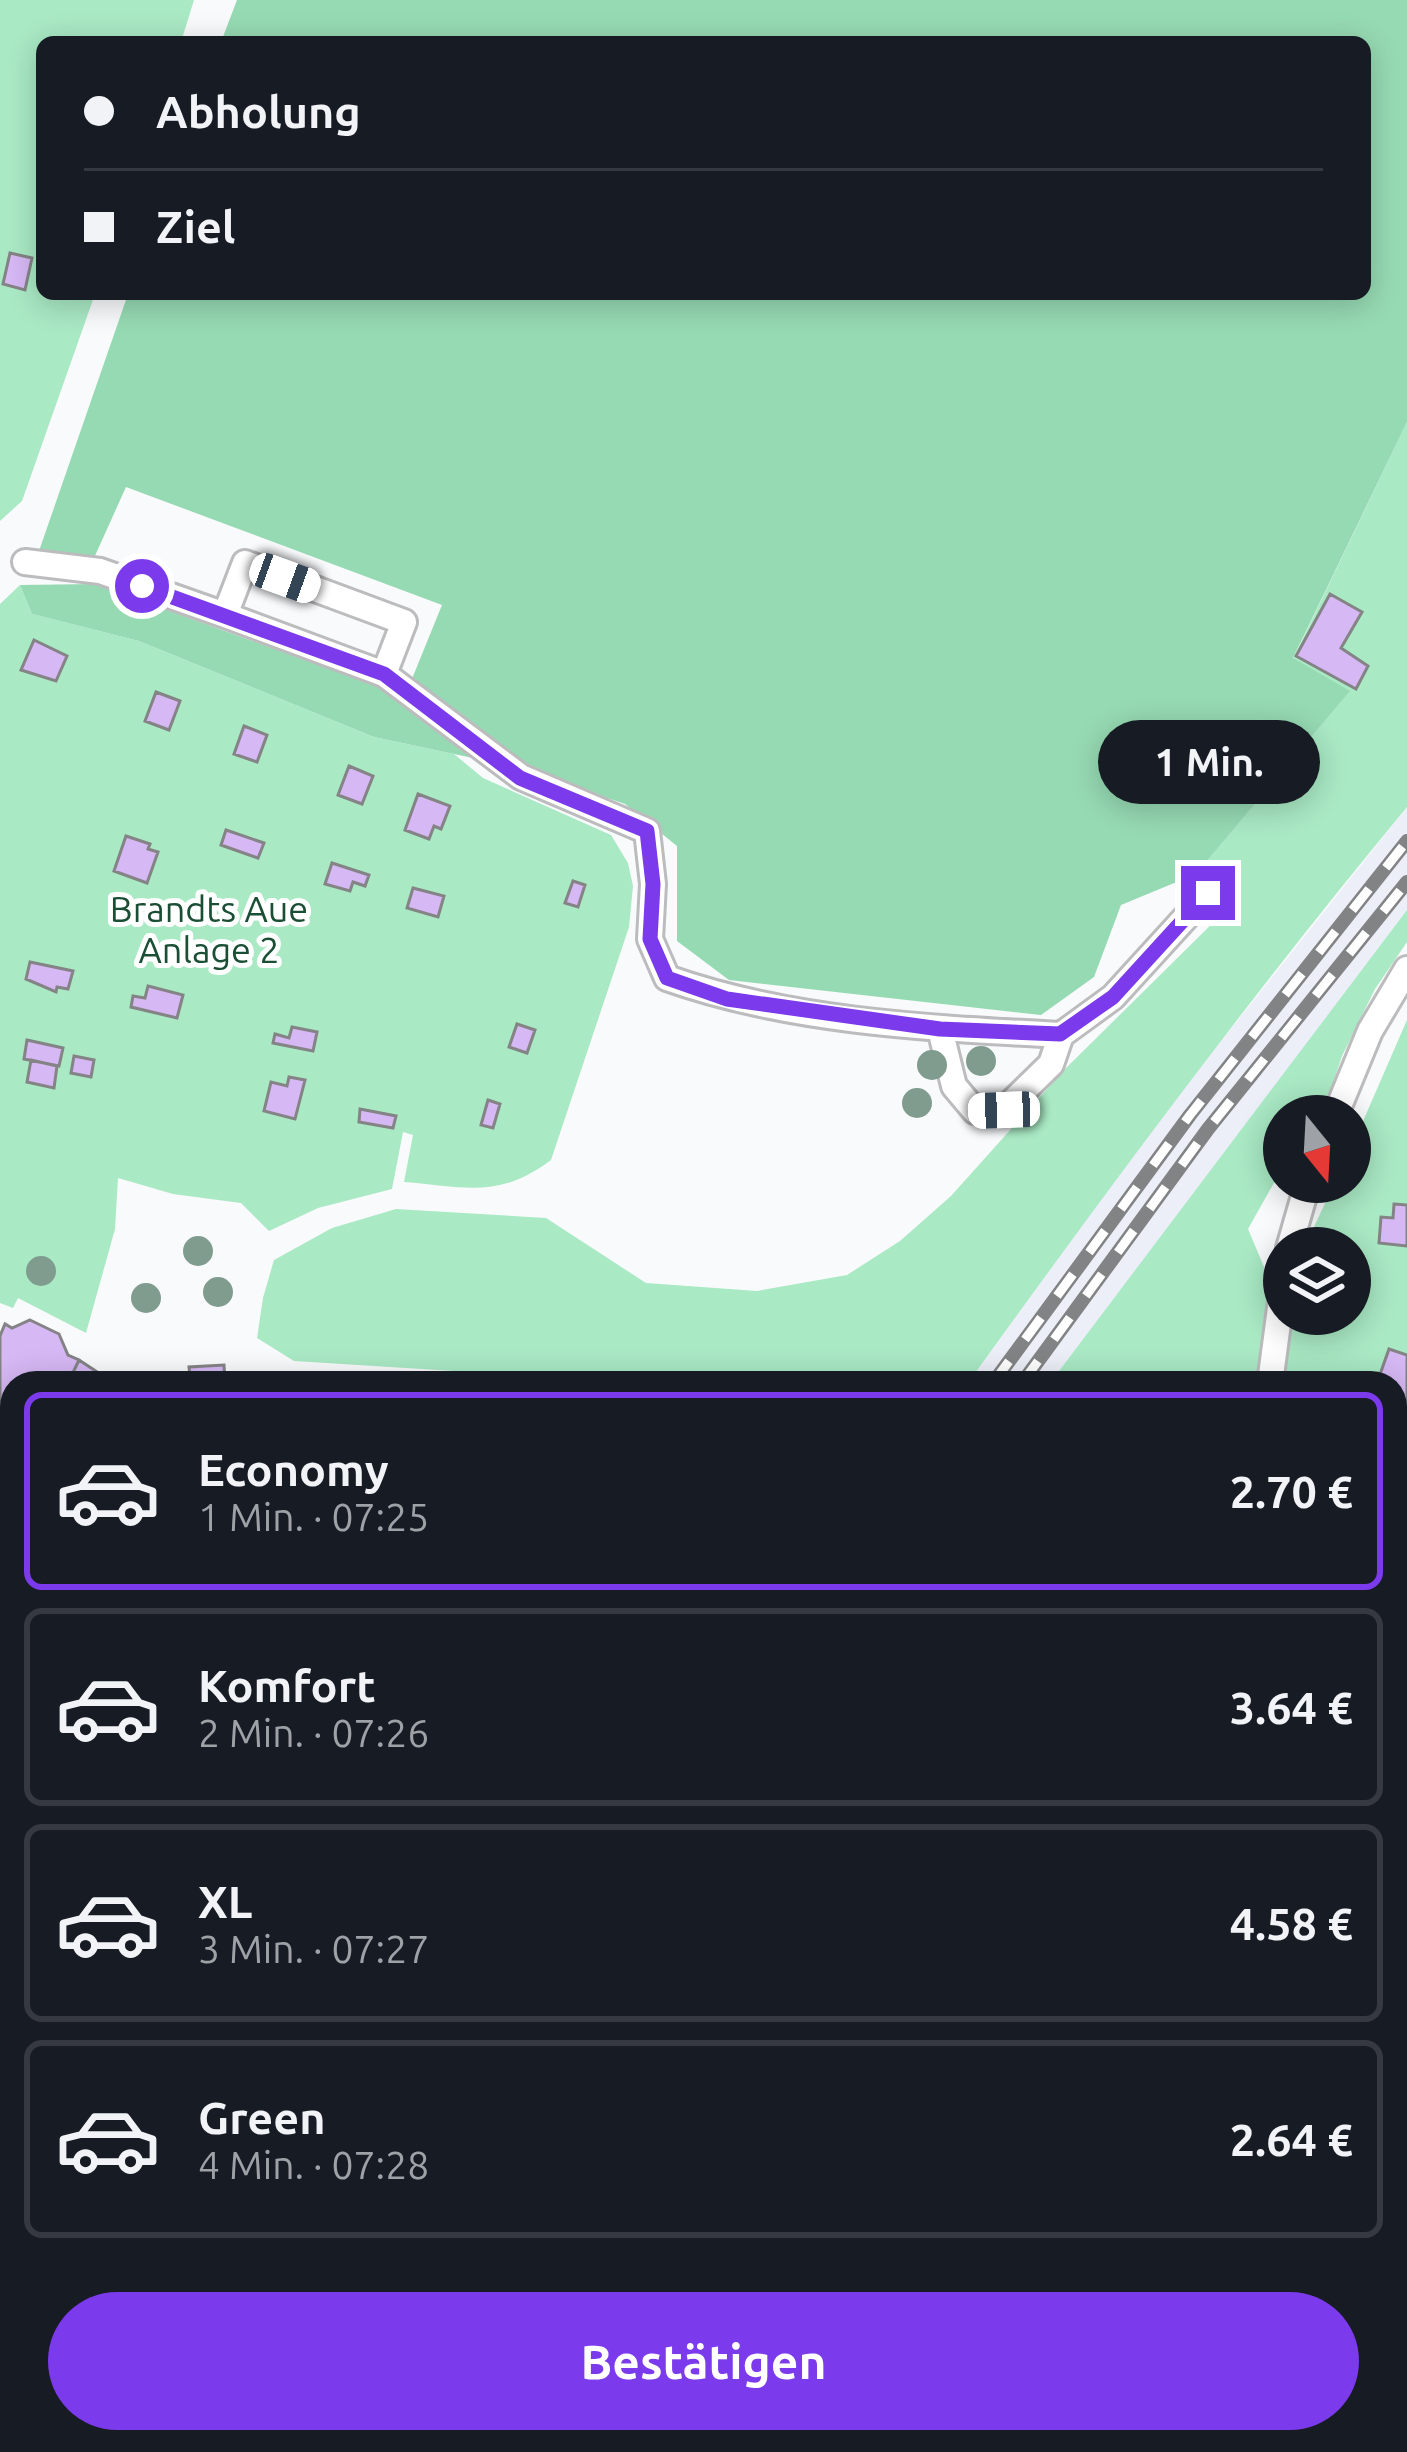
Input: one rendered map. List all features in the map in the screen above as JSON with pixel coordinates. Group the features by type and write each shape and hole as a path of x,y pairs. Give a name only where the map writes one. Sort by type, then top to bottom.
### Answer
{"lane":[{"path":"25,562 100,571 384,674 520,778 647,831 653,884 650,939 667,978 727,999 940,1029 1060,1034 1113,997 1208,893"},
{"path":"225,615 245,563 384,614 404,622 384,674"},
{"path":"1344,1095 1370,1031 1407,969"},
{"path":"940,1029 954,1086 975,1111 1004,1110 1051,1064 1060,1034"},
{"path":"1272,1371 1276,1335"}],"shaded area":[{"path":"1407,807 1407,910 1269,1095 1263,1095 1263,1104 1064,1371 977,1371 1146,1136"}],"green space":[{"path":"0,0 194,0 183,36 36,36 36,300 93,300 22,501 0,521"},
{"path":"237,0 1407,0 1407,422 1293,658 1350,691 1196,874 1121,905 1094,977 1041,1015 729,980 677,941 677,846 625,804 520,768 374,737 139,641 32,614 20,585 95,584 405,696 442,605 126,487 94,558 39,551 126,300 1371,300 1371,36 223,36"},
{"path":"1407,422 1407,807 1183,1091 977,1371 454,1371 294,1361 257,1338 274,1260 332,1228 396,1209 546,1218 646,1283 757,1291 847,1275 900,1241 951,1196 1065,1069 1230,906 1196,874 1349,692 1293,659"},
{"name":"Brandts Aue Anlage 2","path":"20,585 32,614 139,641 374,737 454,754 483,778 611,835 628,863 633,886 629,927 551,1160 515,1181 481,1188 404,1182 413,1135 403,1132 392,1189 318,1208 269,1231 241,1203 173,1194 118,1178 115,1229 86,1333 18,1298 13,1308 0,1303 0,604"},
{"path":"1407,910 1407,942 1375,989 1342,1056 1329,1095 1267,1095"},
{"path":"1407,1020 1407,1355 1389,1349 1381,1371 1285,1371 1290,1335 1371,1335 1371,1227 1314,1227 1325,1203 1371,1203 1371,1103"},
{"path":"1263,1101 1263,1202 1248,1229 1263,1264 1258,1371 1059,1371"}],"building":[{"path":"10,253 32,258 25,290 3,284"},
{"path":"1330,594 1362,612 1341,648 1368,666 1356,689 1296,656"},
{"path":"34,640 67,656 56,681 21,670"},
{"path":"156,692 180,701 169,730 145,721"},
{"path":"244,726 267,735 257,762 234,754"},
{"path":"349,766 373,776 362,804 338,795"},
{"path":"418,794 450,806 441,829 434,826 429,839 405,830"},
{"path":"226,830 264,843 258,858 221,845"},
{"path":"126,836 158,852 147,883 114,871"},
{"path":"332,863 369,875 365,886 353,882 350,891 325,884"},
{"path":"573,881 585,885 578,907 565,903"},
{"path":"413,888 444,896 438,917 407,908"},
{"path":"30,962 73,971 68,989 57,987 56,992 26,979"},
{"path":"148,986 183,995 177,1018 131,1007 133,996 145,998"},
{"path":"517,1024 535,1030 527,1053 509,1047"},
{"path":"292,1027 317,1032 313,1051 273,1043 275,1034 289,1038"},
{"path":"27,1040 63,1048 59,1066 24,1059"},
{"path":"74,1056 94,1060 91,1077 71,1073"},
{"path":"31,1060 57,1066 54,1088 27,1082"},
{"path":"289,1077 305,1080 295,1119 264,1111 271,1082 287,1086"},
{"path":"488,1100 500,1104 493,1128 481,1125"},
{"path":"360,1109 396,1116 393,1128 359,1122"},
{"path":"1394,1204 1407,1205 1407,1246 1379,1243 1381,1217 1393,1218"},
{"path":"30,1320 59,1334 68,1355 79,1360 74,1371 0,1371 0,1336 5,1324 12,1328"},
{"path":"1389,1349 1407,1355 1407,1371 1381,1371"},
{"path":"79,1360 96,1371 74,1371"},
{"path":"224,1365 224,1371 189,1371 189,1367"}],"railway":[{"path":"1002,1371 1190,1115 1407,841"},
{"path":"1031,1371 1208,1129 1407,882"}],"route":[{"path":"142,586 384,674 520,778 647,831 653,884 650,939 667,978 727,999 940,1029 1060,1034 1113,997 1208,893"}]}
